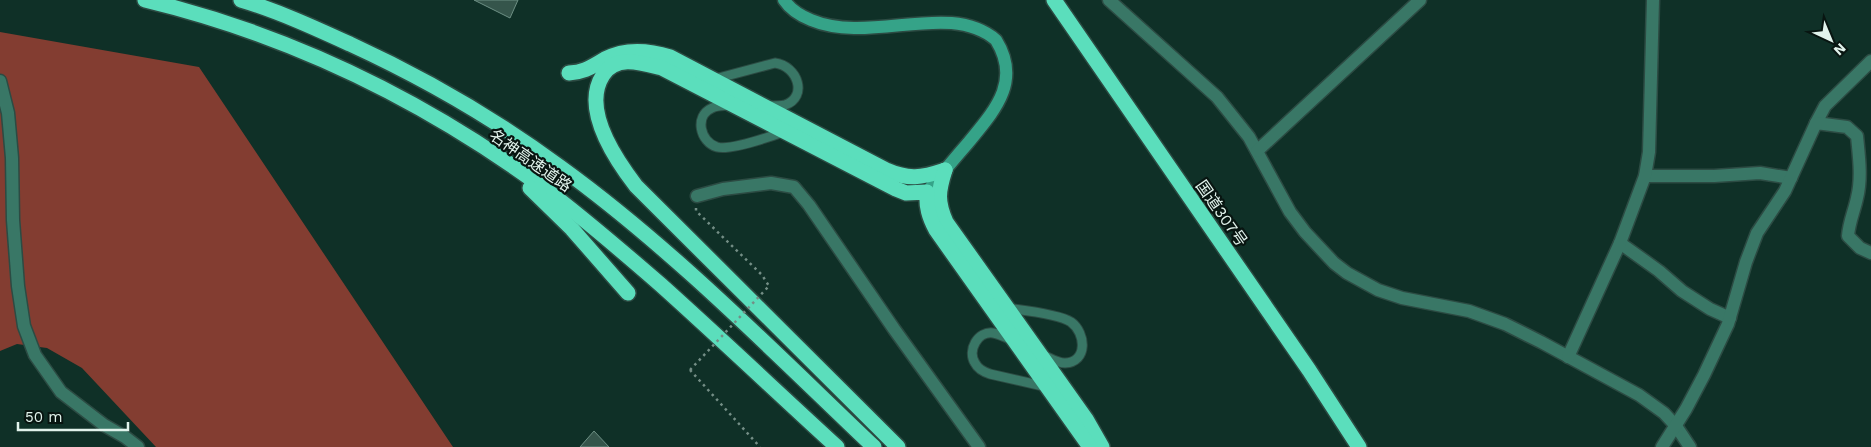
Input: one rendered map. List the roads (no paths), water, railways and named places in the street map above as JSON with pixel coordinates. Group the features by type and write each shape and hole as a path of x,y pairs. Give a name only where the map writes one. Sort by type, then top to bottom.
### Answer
{"highway":[{"name":"名神高速道路","path":"145,0 236,26 301,50 369,81 437,118 498,156 545,189 605,236 837,447"},
{"name":"名神高速道路","path":"241,0 310,26 381,58 460,101 554,162 622,216 718,299 874,447"},
{"name":"国道307号","path":"1054,0 1309,370 1359,447"},
{"path":"569,73 583,72 617,54 629,51 645,51 670,57 902,177 916,178 945,170"},
{"path":"898,447 636,186 620,166 598,116 595,100 599,80 613,65 633,61 662,68 896,189 906,193 927,192 926,204 936,230 1090,447"},
{"path":"498,156 572,229 628,293"},
{"path":"945,170 939,191 940,206 946,222 1086,419 1102,447"}],"main road":[{"path":"784,0 803,17 831,26 851,25 898,13"},
{"path":"927,192 996,108 1003,91 1007,72 1002,50 991,32 978,19 965,12"}],"street":[{"path":"1109,0 1217,97 1249,137 1290,212 1321,250 1347,273 1378,290 1402,298 1468,311 1504,324 1639,395 1664,413 1676,426 1690,447"},
{"path":"1568,357 1620,243 1645,176 1649,152 1652,0"},
{"path":"1257,151 1415,2"},
{"path":"1662,447 1676,426 1704,375 1730,318 1746,262 1757,233 1785,191 1825,106 1871,61"},
{"path":"0,81 8,113 12,158 13,220 18,286 24,326 35,355 62,392 104,425 138,447"},
{"path":"1816,123 1848,127 1857,136 1860,178 1857,199 1849,223 1848,236 1860,248 1871,253"},
{"path":"1645,176 1714,176 1760,173 1791,178"},
{"path":"698,196 723,189 755,184 771,183 794,187 810,205 894,329 979,447"},
{"path":"1620,243 1659,271 1682,291 1710,309 1730,318"}],"lane":[{"path":"694,84 775,63 782,64 795,75 798,89 796,95 791,102 784,106 764,106"},
{"path":"734,105 713,107 702,118 701,128 704,138 710,144 718,147 736,146 802,126"},
{"path":"989,304 1064,319 1078,329 1082,337 1083,345 1080,353 1073,361 1066,363 1057,362 1039,352"},
{"path":"1015,341 994,333 986,333 978,338 973,346 972,354 975,364 982,371 990,374 1066,392"}]}
